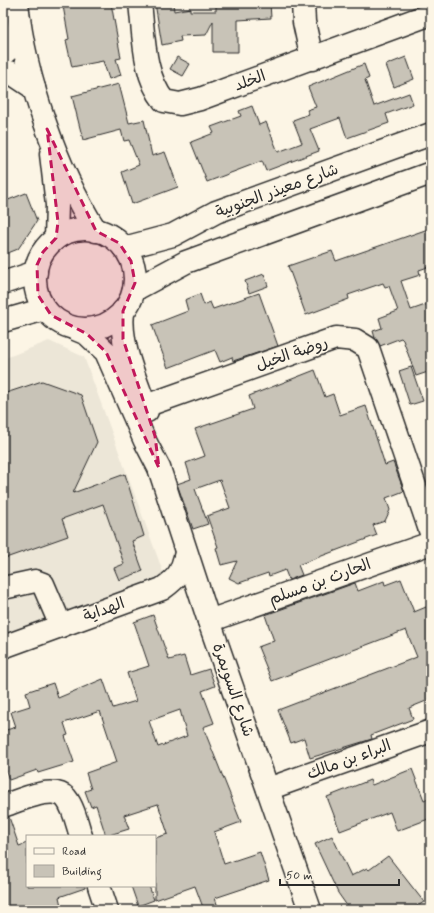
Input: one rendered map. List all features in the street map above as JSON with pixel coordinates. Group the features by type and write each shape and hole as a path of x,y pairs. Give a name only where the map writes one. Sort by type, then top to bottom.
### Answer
{"street":[{"name":"الخلد","path":"140,3 150,71 156,90 164,101 180,104 200,99 431,14"},
{"path":"303,3 304,22 312,58"},
{"path":"3,54 8,50 18,34 18,12"},
{"path":"18,12 34,88 47,129 80,203 96,231"},
{"path":"3,70 10,72 34,88"},
{"path":"47,129 57,205 56,238"},
{"name":"شارع معيذر الجنوبية","path":"124,248 173,235 216,212 431,134"},
{"path":"134,290 186,262 431,173"},
{"path":"78,230 96,231 111,237 124,248 133,268 134,290 123,311 108,323 98,327 75,329 58,321 45,309 38,295 36,272 43,252 56,238 78,230"},
{"path":"3,283 36,272"},
{"path":"3,321 45,309"},
{"name":"شارع السويمرة","path":"123,311 122,330 125,348 155,436 159,468"},
{"name":"شارع السويمرة","path":"75,329 87,334 106,352 145,441 159,468 209,621 310,910"},
{"name":"روضة الخيل","path":"145,406 336,338 355,340 368,348 431,533"},
{"name":"الحارث بن مسلم","path":"209,621 431,542"},
{"name":"الهداية","path":"3,647 162,590 176,580 182,568 186,553"},
{"path":"3,588 35,580 43,584 61,626"},
{"name":"البراء بن مالك","path":"268,789 431,731"},
{"path":"3,806 45,792 56,793 65,797 72,809 81,835"},
{"path":"99,887 107,910"}],"highlighted area":[{"path":"47,129 96,231 119,243 131,261 135,283 123,311 123,339 155,436 159,468 106,352 87,334 51,315 38,295 37,265 43,252 56,238 58,222"}],"shaded area":[{"path":"49,341 84,357 166,580 3,651 3,359"}],"building":[{"path":"80,3 111,3 121,58 116,59 121,75 109,79 103,61 72,67 66,40 69,39 63,6"},
{"path":"155,3 173,3 174,11 190,8 190,11 216,11 216,3 270,3 271,18 238,20 238,52 213,52 213,21 206,35 180,36 181,41 162,45"},
{"path":"177,57 190,64 183,76 170,69"},
{"path":"406,57 414,79 394,87 386,65"},
{"path":"364,64 369,78 365,80 374,106 409,93 413,104 386,114 389,123 347,138 340,118 310,129 319,151 266,171 262,161 207,182 191,142 214,133 211,127 241,116 239,111 252,106 259,125 266,122 278,152 302,143 293,120 309,114 307,110 316,107 308,87"},
{"path":"119,84 129,123 144,120 152,156 165,152 178,187 132,204 122,172 139,165 129,140 124,141 121,130 83,140 72,96"},
{"path":"26,193 37,221 18,249 3,255 3,202"},
{"path":"431,228 431,266 419,270 420,275 401,281 411,310 431,303 431,371 416,376 401,338 380,346 375,338 373,331 382,328 379,318 398,311 389,286 385,287 383,283 348,295 349,299 306,315 288,266 332,251 336,261"},
{"path":"264,274 268,286 249,293 245,281"},
{"path":"259,293 278,346 233,361 232,357 220,362 215,350 168,368 152,325 188,311 185,300 200,294 204,305 210,302 213,309"},
{"path":"411,367 423,401 410,405 399,371"},
{"path":"315,370 325,397 333,394 340,415 366,406 385,465 393,462 404,491 386,498 390,510 385,521 373,525 377,535 298,565 302,575 289,580 285,570 269,576 268,573 239,583 229,578 237,561 221,565 216,548 218,547 207,516 230,508 220,480 195,489 208,524 193,529 177,484 191,479 186,463 205,456 195,429 253,409 249,396"},
{"path":"42,381 81,395 97,442 73,493 125,474 144,536 132,541 143,571 119,580 114,568 124,564 103,504 62,519 68,536 3,559 3,394"},
{"path":"401,579 414,612 431,605 431,699 409,708 413,719 371,735 372,739 310,758 304,738 291,743 278,710 417,657 406,630 272,681 258,647 274,641 265,615 355,583 358,591 384,581 385,585"},
{"path":"153,615 169,660 184,656 190,675 209,669 215,686 202,691 214,723 203,727 241,822 214,832 224,864 260,852 269,880 215,898 219,910 204,910 195,886 155,900 156,838 168,834 158,804 124,815 129,829 106,835 96,805 91,807 85,791 91,789 86,773 117,762 100,711 64,723 68,735 65,736 74,762 38,773 37,770 9,780 3,762 3,731 16,727 11,712 30,706 26,692 53,683 58,698 103,679 113,708 136,701 127,673 149,666 134,622","holes":["180,710 187,736 158,747 149,721"]},
{"path":"412,769 424,800 431,797 431,818 397,831 390,812 340,831 327,797 370,780 372,785"},
{"path":"9,817 19,846 26,843 26,887 85,887 59,897 62,910 3,910 3,818"},
{"path":"332,836 351,876 367,868 369,870 388,856 424,902 411,910 350,910 338,893 315,844"},
{"path":"131,887 149,887 154,900 138,906"}]}
